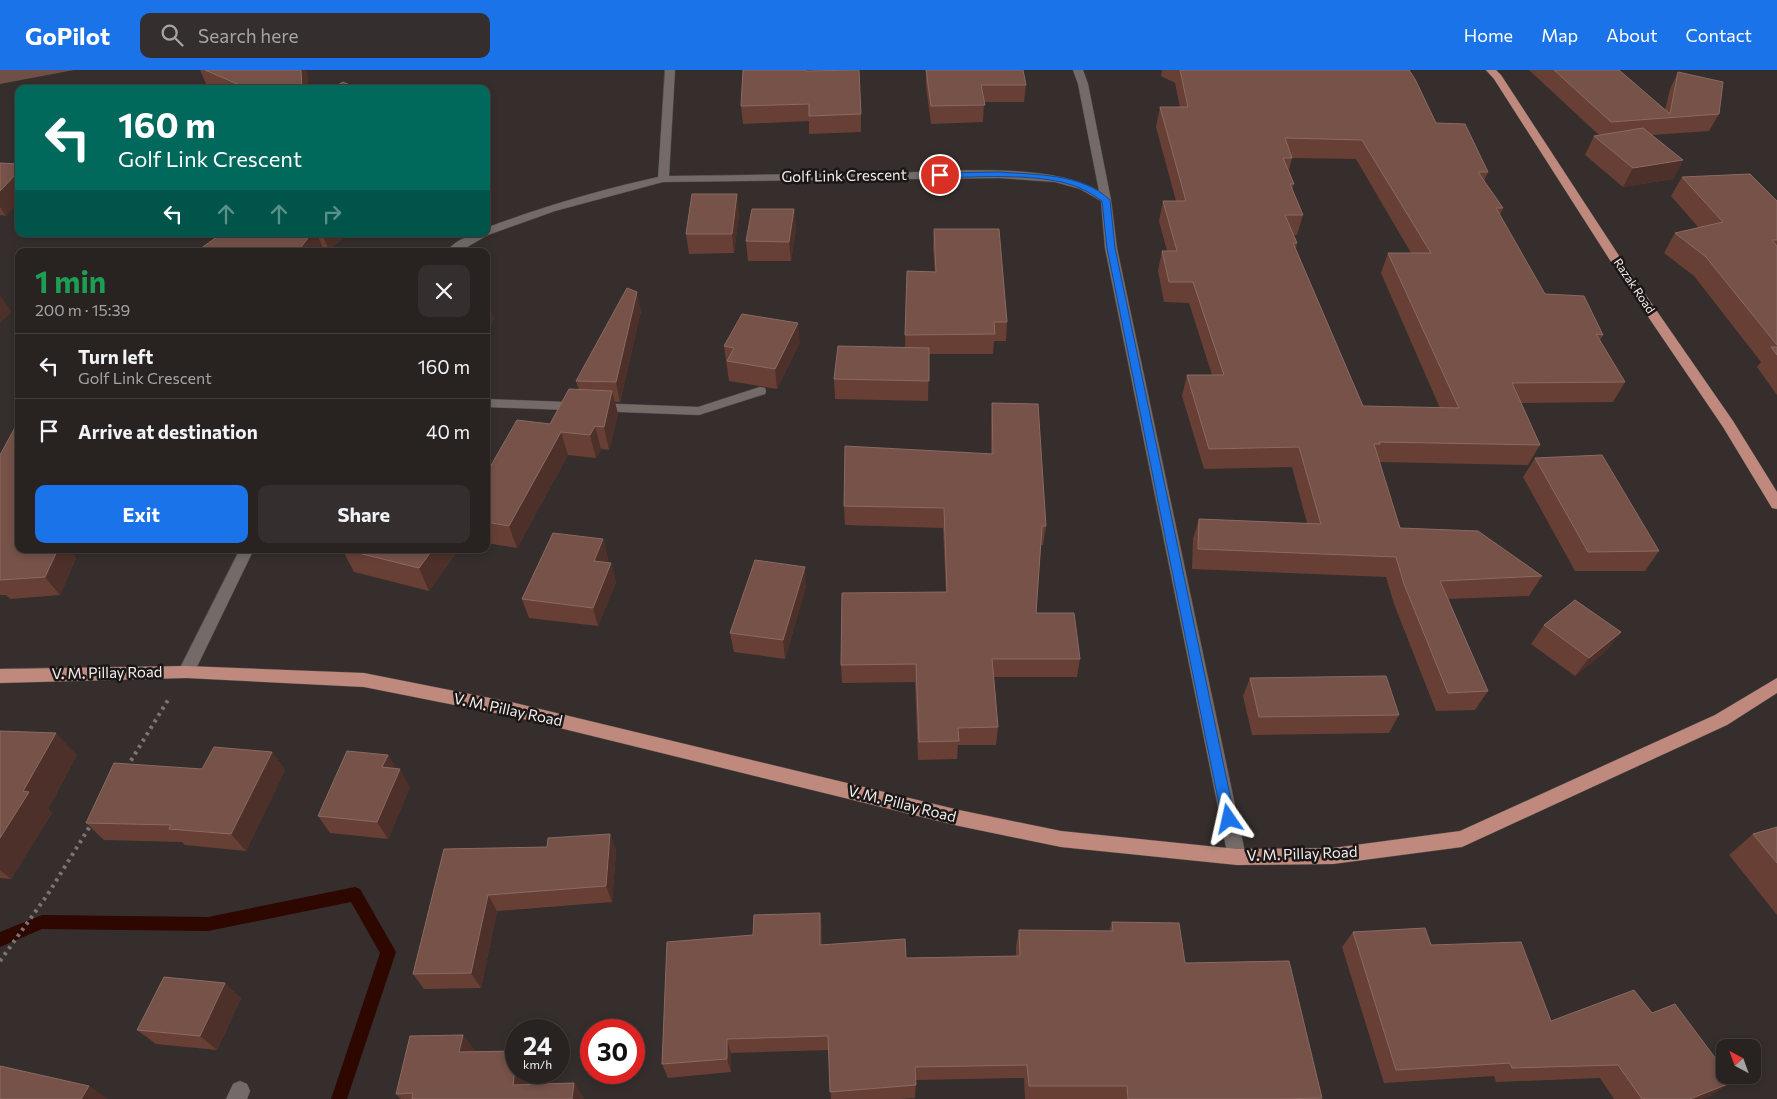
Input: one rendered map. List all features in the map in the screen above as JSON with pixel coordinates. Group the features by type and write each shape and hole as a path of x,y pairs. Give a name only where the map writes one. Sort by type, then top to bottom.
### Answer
{"main road":[{"name":"Razak Road","path":"1491,70 1498,77 1621,268 1728,424 1777,504"},
{"name":"V. M. Pillay Road","path":"0,676 186,672 364,680 515,710 958,818 1052,838 1189,854 1237,857 1334,856 1462,839 1720,720 1777,684"}],"street":[{"path":"663,178 670,70"},
{"path":"1078,70 1083,84 1106,200 1111,248 1237,857"},
{"name":"Golf Link Crescent","path":"490,230 538,212 624,187 663,178 999,175 1056,179 1084,187 1106,200"},
{"path":"456,248 465,237"},
{"path":"490,403 699,411 760,391"},
{"path":"186,672 245,553"}],"path":[{"path":"124,770 186,672"},
{"path":"0,962 48,894 94,820"}],"shaded area":[{"path":"0,70 74,70 0,84"}],"building":[{"path":"205,70 301,70 302,85 240,85"},
{"path":"743,70 859,70 861,114 809,116 809,104 741,106"},
{"path":"926,70 1023,70 1026,85 981,85 985,105 931,106"},
{"path":"1180,70 1409,70 1436,123 1465,124 1488,172 1478,172 1503,208 1496,208 1545,294 1584,296 1603,335 1596,334 1625,382 1512,383 1540,445 1379,442 1380,444 1374,444 1400,528 1478,531 1542,576 1440,581 1488,691 1448,693 1404,584 1396,557 1198,549 1199,519 1321,524 1299,447 1209,449 1187,375 1224,375 1193,282 1169,282 1162,251 1177,251 1163,201 1186,201 1160,107 1188,107","holes":["1285,138 1362,140 1431,253 1388,253 1459,408 1363,406 1293,243 1297,243 1285,215 1303,215 1290,184 1294,184 1283,158 1292,158"]},
{"path":"1554,70 1619,70 1670,114 1678,72 1723,82 1719,114 1611,122"},
{"path":"343,82 349,85 338,85"},
{"path":"1643,128 1683,160 1633,168 1594,136"},
{"path":"0,163 15,164 15,175 0,191"},
{"path":"1750,174 1777,201 1777,240 1772,240 1777,246 1777,345 1706,257 1675,233 1723,222 1682,177"},
{"path":"692,194 737,194 732,234 686,234"},
{"path":"752,209 794,209 789,242 746,241"},
{"path":"934,229 999,229 1007,322 994,322 995,334 905,335 907,271 936,272"},
{"path":"217,237 309,237 300,248 201,248"},
{"path":"627,288 637,292 616,382 576,381"},
{"path":"742,314 798,323 775,369 727,361 734,348 724,346"},
{"path":"838,346 929,348 929,381 834,379"},
{"path":"1771,347 1777,347 1777,355"},
{"path":"569,389 612,391 604,427 595,426 590,435 561,432 509,526 490,523 490,467 517,420 550,424"},
{"path":"992,403 1038,404 1046,526 1042,526 1036,613 1074,613 1080,659 992,659 998,727 958,728 959,741 919,742 916,664 841,665 842,593 947,592 944,508 844,506 845,446 993,454"},
{"path":"15,428 15,553 56,553 45,577 0,580 0,455"},
{"path":"1602,455 1659,551 1588,552 1535,458"},
{"path":"553,533 603,539 594,561 611,563 593,608 522,599"},
{"path":"358,553 430,553 419,568"},
{"path":"755,560 805,567 783,640 730,633"},
{"path":"1575,600 1621,632 1589,658 1544,625"},
{"path":"1386,676 1399,715 1259,717 1250,678"},
{"path":"0,731 56,733 23,791 29,792 0,838"},
{"path":"214,747 272,752 231,834 169,829 171,825 86,823 114,763 202,769"},
{"path":"347,751 388,755 382,767 400,769 377,822 318,816"},
{"path":"1777,827 1777,863 1753,834"},
{"path":"610,834 606,886 488,895 471,973 413,974 444,849 547,847 548,838"},
{"path":"820,913 820,945 905,939 906,958 1020,956 1019,930 1113,931 1112,922 1179,923 1185,963 1289,961 1322,1098 1128,1099 1127,1086 1029,1086 1027,1065 915,1067 916,1085 830,1092 828,1036 727,1039 727,1059 662,1064 667,942 753,935 754,915"},
{"path":"1425,928 1431,945 1521,942 1551,1021 1634,990 1652,1013 1675,1004 1716,1059 1716,1084 1728,1084 1690,1099 1642,1099 1618,1065 1512,1068 1510,1063 1396,1070 1353,932"},
{"path":"164,977 225,983 200,1036 137,1030"},
{"path":"463,1035 459,1052 505,1051 505,1084 574,1083 572,1099 412,1099 413,1093 396,1094 410,1036"},
{"path":"0,1066 89,1086 81,1099 0,1099"}],"waterway":[{"path":"0,940 42,922 208,924 355,894 388,952 339,1099"}],"route":[{"path":"940,175 999,175 1056,179 1084,187 1106,200 1111,248 1229,819"}]}
